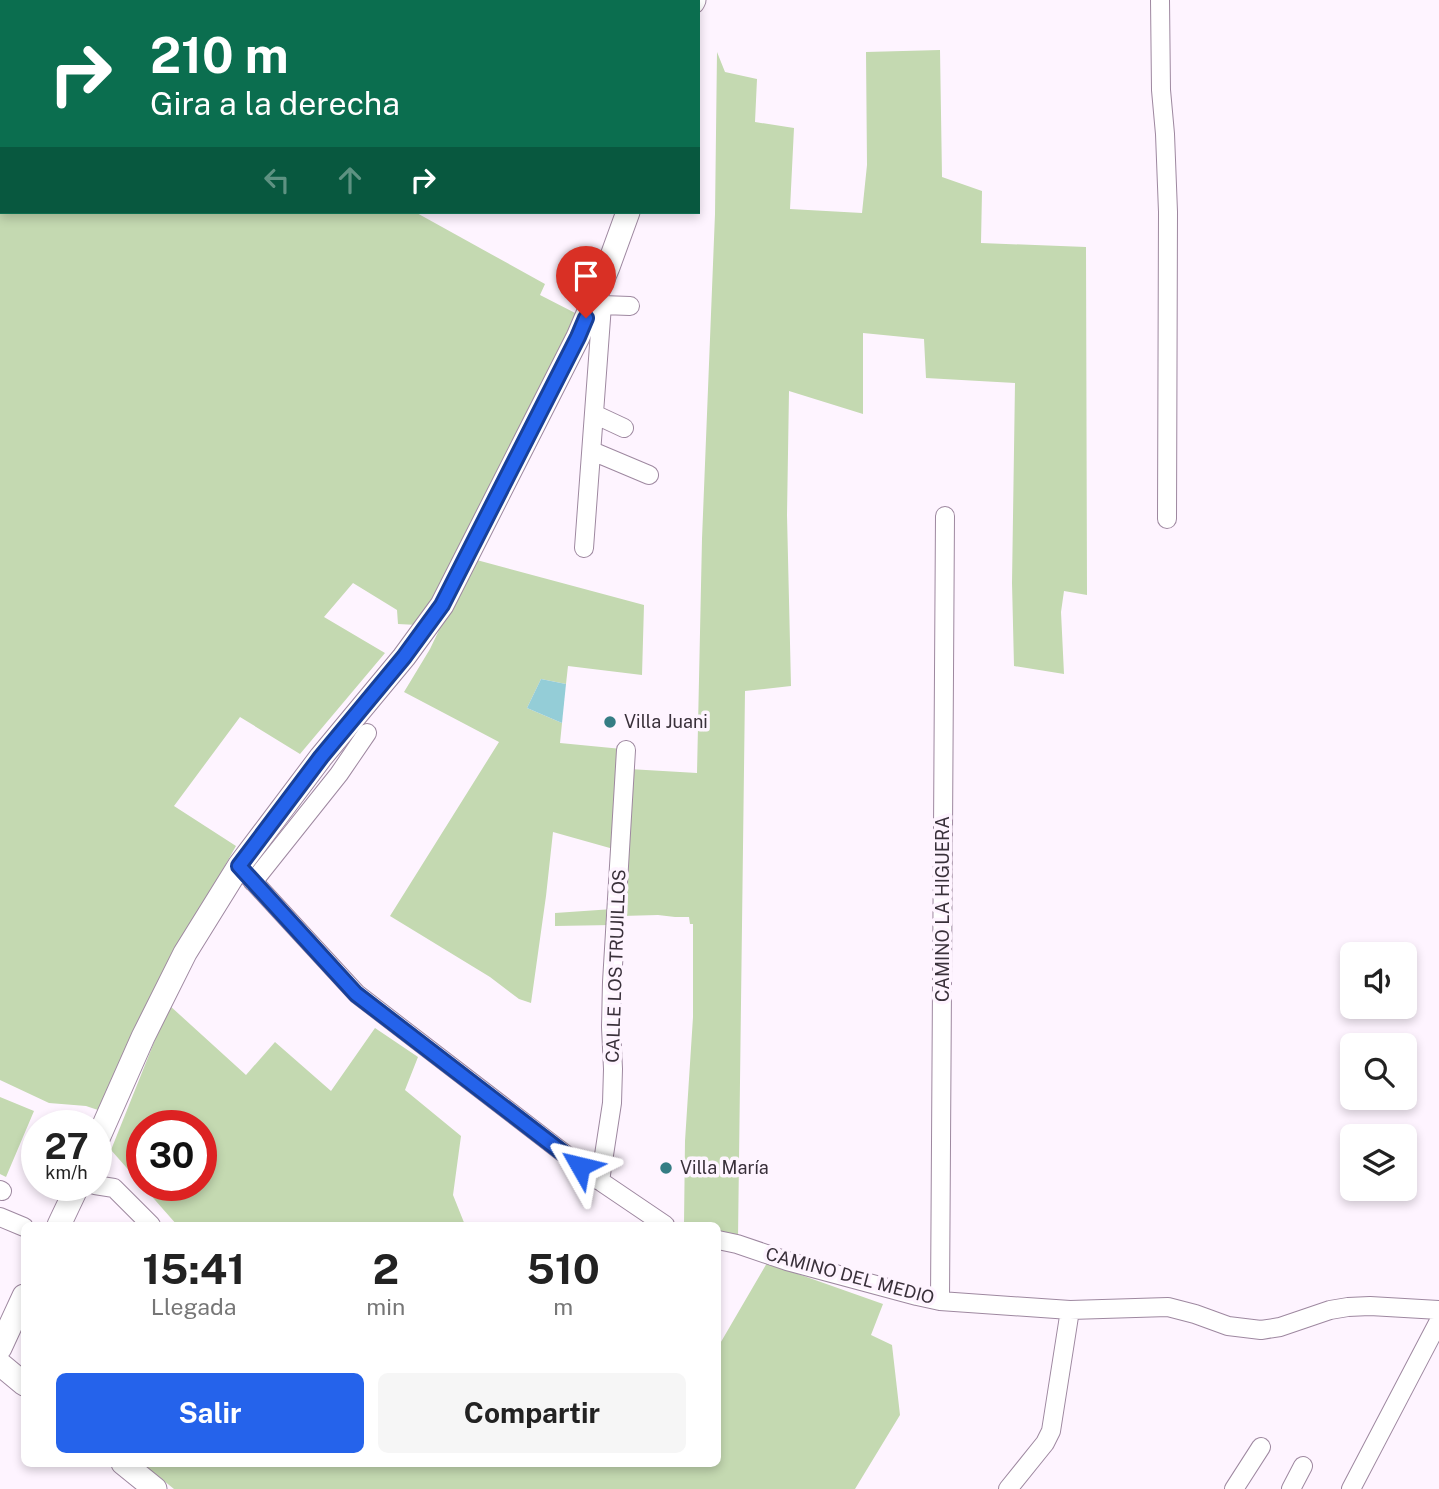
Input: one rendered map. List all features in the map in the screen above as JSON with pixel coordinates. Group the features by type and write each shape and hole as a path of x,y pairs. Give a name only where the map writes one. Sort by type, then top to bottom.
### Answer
{"main road":[{"path":"111,1110 179,965 246,874 321,757 404,657 442,605 578,337 598,303 627,214"},
{"path":"60,1222 70,1201"},
{"path":"0,1348 21,1303"},
{"path":"0,1364 21,1382"},
{"path":"128,1467 155,1489"}],"street":[{"path":"1160,0 1161,90 1168,212 1167,519"},
{"path":"584,548 592,451 598,303 630,306"},
{"path":"594,414 624,428"},
{"path":"592,451 649,475"},
{"name":"CAMINO LA HIGUERA","path":"940,1301 945,516"},
{"path":"367,733 339,774 246,874 356,994 600,1181 661,1222"},
{"name":"CALLE LOS TRUJILLOS","path":"600,1181 612,1103 612,993 626,750"},
{"path":"112,1188 148,1222"},
{"path":"0,1217 21,1226"},
{"name":"CAMINO DEL MEDIO","path":"721,1241 940,1301 1070,1310 1168,1307 1228,1326 1261,1330 1348,1307 1439,1310"},
{"path":"1008,1489 1045,1443 1051,1431 1070,1310"},
{"path":"1351,1489 1439,1321"},
{"path":"1234,1489 1261,1447"},
{"path":"1291,1489 1303,1466"}],"green space":[{"path":"940,50 942,177 982,191 981,243 1086,247 1087,595 1064,591 1061,612 1064,674 1014,666 1012,583 1015,383 926,378 924,339 863,333 863,414 789,391 787,515 791,686 745,691 738,1238 721,1234 721,1222 684,1222 685,1141 693,1017 693,924 690,924 689,917 621,916 629,769 697,773 702,539 715,214 717,52 725,72 757,79 755,122 794,128 790,209 862,213 867,165 866,52"},
{"path":"0,214 419,214 545,284 540,295 579,315 437,595 417,625 398,624 397,610 353,583 324,617 385,653 300,754 240,717 174,806 236,846 161,979 101,1110 49,1103 0,1080"},
{"path":"473,559 644,605 642,675 568,666 566,684 541,679 527,708 562,723 560,743 622,749 617,850 553,832 531,1003 519,999 490,977 390,916 499,742 404,692 430,649"},
{"path":"613,909 612,925 555,926 555,913"},
{"path":"169,1005 246,1075 275,1042 331,1091 375,1028 418,1057 405,1090 461,1136 453,1195 464,1222 174,1222 156,1201 217,1201 217,1110 127,1110"},
{"path":"0,1097 32,1110 21,1110 21,1142 6,1177 0,1174"},
{"path":"126,1112 126,1167 112,1151"},
{"path":"767,1263 883,1304 871,1335 892,1345 900,1415 855,1489 174,1489 147,1467 721,1467 721,1342"}],"water":[{"path":"541,679 566,684 562,723 527,708"}],"place":[{"name":"Villa Juani","path":"610,722"},
{"name":"Villa María","path":"666,1168"}],"route":[{"path":"580,1166 356,994 239,866 321,757 404,657 442,605 586,318"}]}
